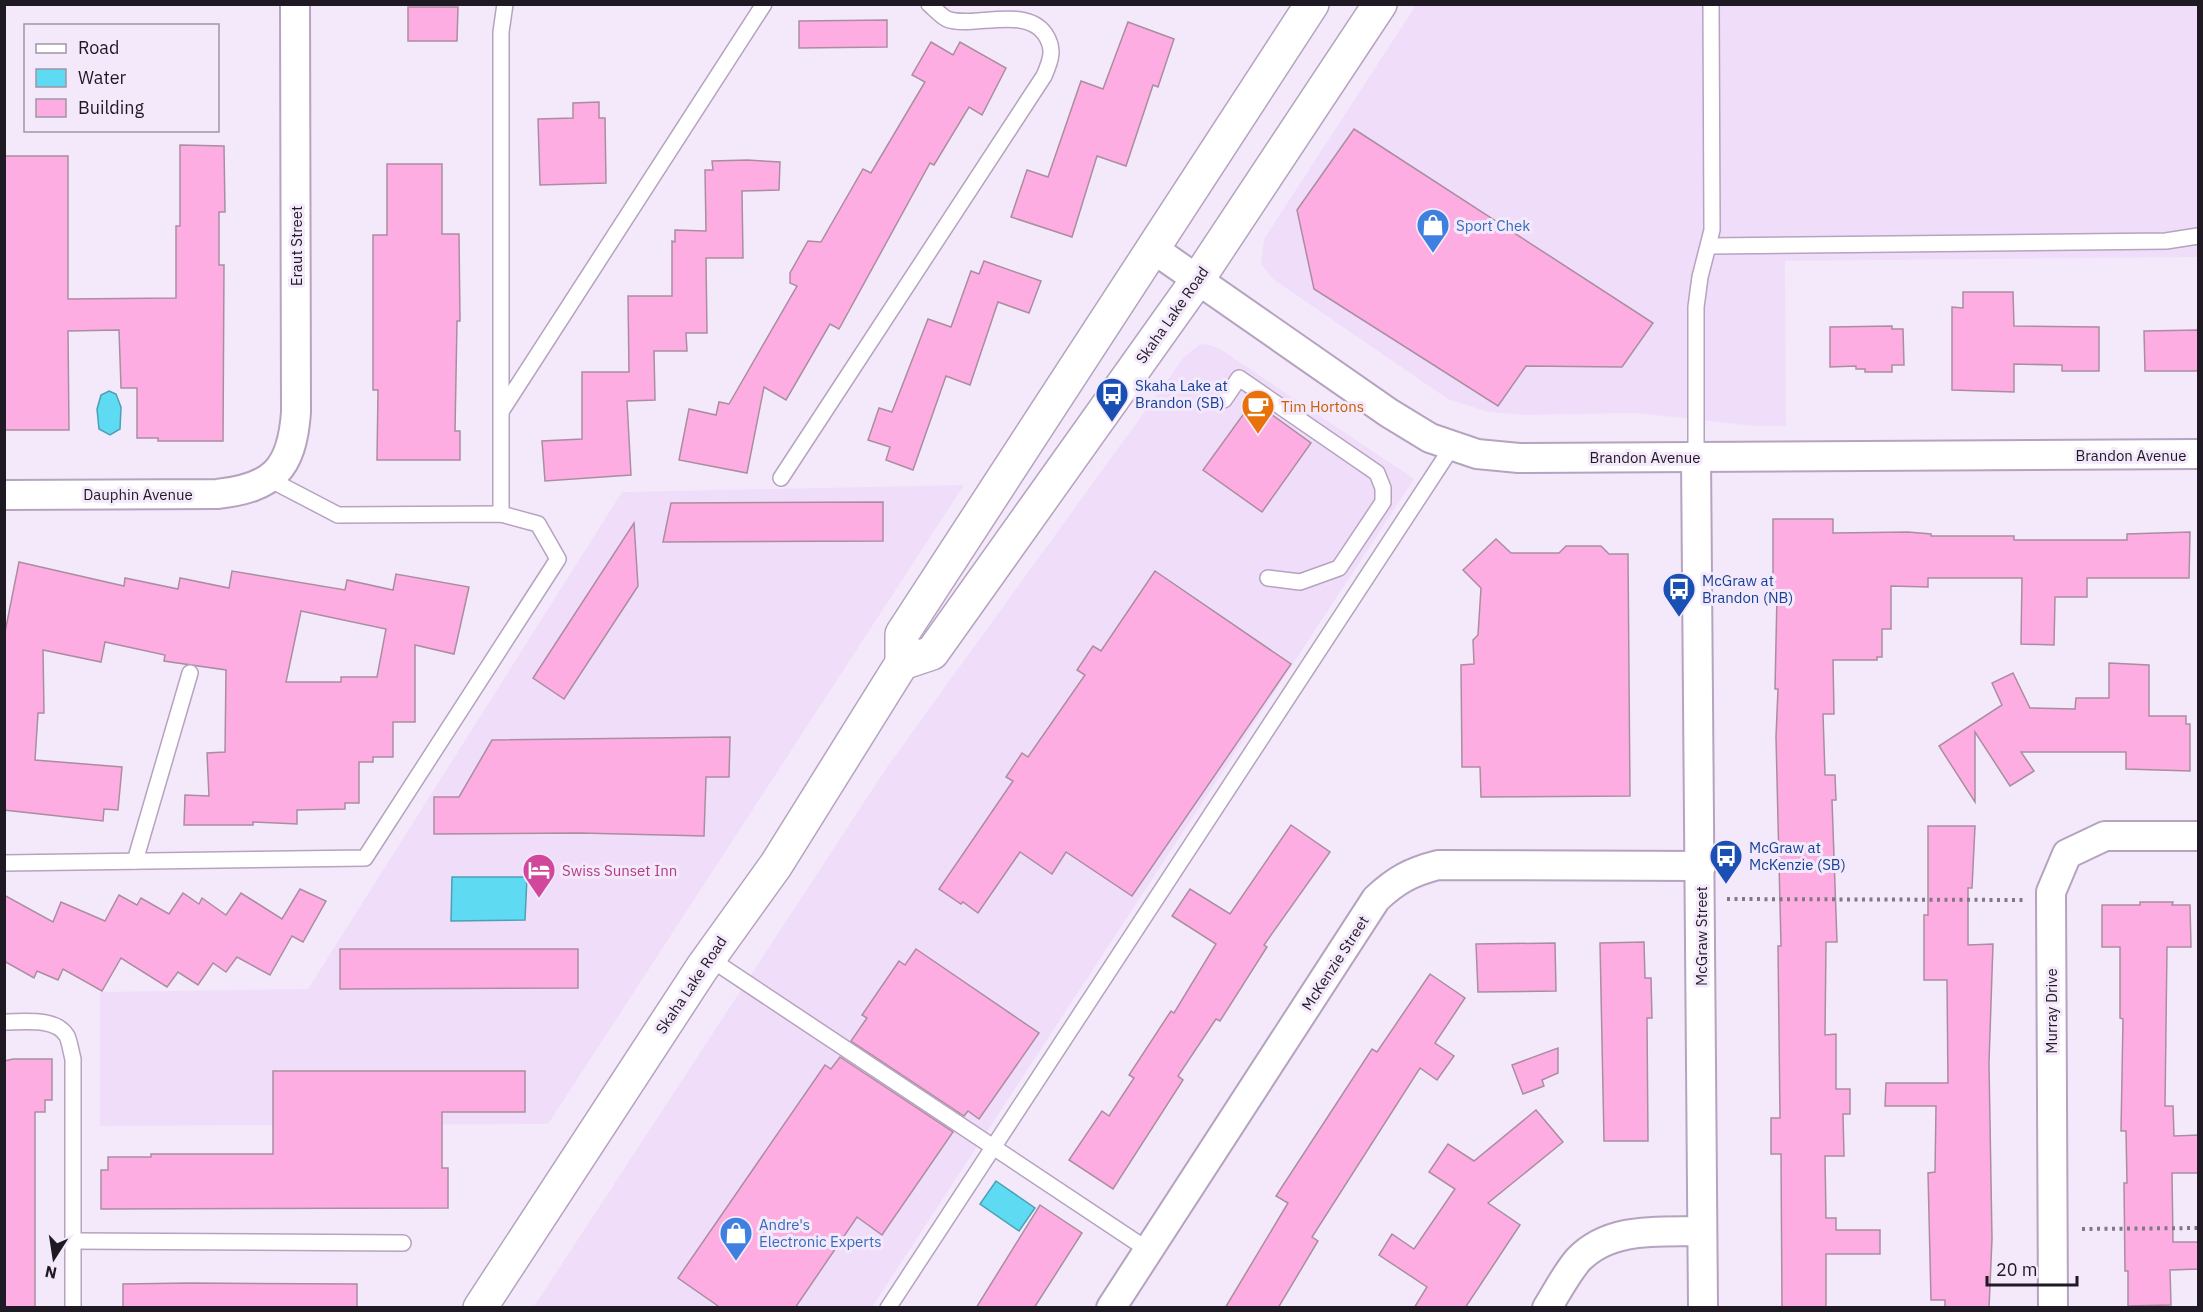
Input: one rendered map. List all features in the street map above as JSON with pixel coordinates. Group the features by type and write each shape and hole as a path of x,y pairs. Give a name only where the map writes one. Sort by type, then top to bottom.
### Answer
{"main road":[{"name":"Skaha Lake Road","path":"480,1308 709,958 776,865 902,663 932,653 1198,279 1380,4"},
{"path":"902,663 902,634 1309,5"}],"street":[{"name":"Eraut Street","path":"269,479 289,453 296,412 295,4"},
{"name":"Brandon Avenue","path":"1152,248 1389,413 1430,438 1477,454 1519,458 2199,454"},
{"name":"McGraw Street","path":"1696,456 1703,1308"},
{"name":"Dauphin Avenue","path":"4,495 218,494 246,490 269,479"},
{"name":"Murray Drive","path":"2053,1308 2051,892 2067,854 2105,836 2199,836"},
{"name":"McKenzie Street","path":"1111,1308 1376,899 1392,883 1411,872 1438,865 1701,866"},
{"path":"1547,1308 1578,1260 1601,1243 1629,1233 1702,1231"}],"lane":[{"path":"501,514 501,32 505,4"},
{"path":"501,410 764,4"},
{"path":"781,478 1044,76 1052,57 1050,42 1041,28 1023,20 949,20 929,4"},
{"path":"1696,456 1696,307 1700,277 1712,230 1711,4"},
{"path":"1709,246 2166,241 2199,236"},
{"path":"1224,400 1239,378 1377,472 1383,488 1383,502 1339,568 1300,582 1268,578"},
{"path":"888,1308 1452,447"},
{"path":"4,863 365,858 558,559 538,524 501,514 338,515 269,479"},
{"path":"135,861 190,673"},
{"path":"709,958 1148,1250"},
{"path":"4,1022 39,1023 58,1027 67,1037 73,1059 73,1308"},
{"path":"73,1241 403,1243"}],"path":[{"path":"1701,899 2051,900"},
{"path":"2052,1229 2199,1228"}],"shaded area":[{"path":"1416,5 2198,5 2198,257 1785,261 1786,426 1755,426 1636,413 1527,415 1488,412 1448,399 1273,279 1261,264 1264,239"},
{"path":"1207,344 1220,349 1414,479 872,1307 533,1308 887,767 1185,356 1199,345"},
{"path":"964,485 548,1124 100,1126 100,992 308,989 622,492"}],"water":[{"path":"109,391 116,394 121,407 120,429 110,435 99,429 97,409 101,395"},
{"path":"452,877 527,877 525,920 451,921"},
{"path":"996,1181 1035,1208 1019,1231 980,1204"}],"building":[{"path":"408,7 458,7 457,41 408,41"},
{"path":"887,20 887,47 799,48 799,21"},
{"path":"1128,22 1174,39 1158,87 1153,85 1126,166 1097,156 1072,237 1011,217 1027,170 1048,177 1081,81 1103,89"},
{"path":"931,42 953,55 960,42 1006,68 982,115 969,107 934,165 930,163 839,329 830,324 786,400 764,387 747,473 679,460 689,409 716,415 719,402 729,404 797,286 790,283 790,273 808,241 821,242 863,169 871,173 925,82 912,75"},
{"path":"599,102 599,118 605,118 606,183 540,185 538,119 573,118 573,103"},
{"path":"1354,129 1653,323 1622,367 1526,366 1498,406 1314,289 1297,210"},
{"path":"180,145 224,146 225,212 219,212 219,265 224,265 223,441 158,441 158,438 137,438 137,388 121,388 119,330 68,331 69,430 4,430 4,156 68,156 68,299 176,298 176,226 180,226"},
{"path":"712,161 780,162 779,190 742,191 743,258 706,258 707,333 686,333 687,351 654,351 655,400 627,401 631,475 545,481 542,441 582,439 582,372 629,372 628,296 672,296 672,241 675,242 675,230 706,231 705,170 713,170"},
{"path":"387,164 442,164 442,234 459,234 460,321 457,321 455,431 460,431 460,460 377,460 378,390 373,390 373,235 387,235"},
{"path":"984,261 1041,281 1029,313 998,302 970,385 946,376 913,470 886,460 890,447 868,440 879,408 892,412 928,319 951,327 971,271 979,274"},
{"path":"1963,292 2013,292 2014,326 2099,327 2099,371 2062,371 2062,365 2014,364 2014,392 1952,390 1952,307 1963,308"},
{"path":"1892,326 1892,329 1903,329 1904,365 1892,365 1892,372 1865,372 1865,369 1856,369 1856,366 1830,367 1830,327"},
{"path":"2199,330 2199,371 2145,371 2144,331"},
{"path":"1253,401 1311,443 1262,512 1203,470"},
{"path":"883,502 883,541 663,542 671,503"},
{"path":"1773,519 1833,519 1833,533 1908,532 1931,534 1931,536 2014,536 2014,540 2127,540 2127,534 2190,532 2189,578 2087,578 2087,597 2055,597 2054,645 2021,644 2022,578 1928,578 1928,587 1891,586 1891,629 1882,629 1882,657 1877,657 1877,660 1833,660 1834,714 1823,714 1825,775 1835,775 1836,800 1832,800 1837,942 1826,942 1825,1035 1836,1034 1836,1089 1850,1089 1850,1114 1843,1114 1844,1156 1825,1156 1826,1218 1836,1218 1836,1230 1880,1230 1880,1254 1826,1254 1826,1308 1782,1308 1781,1154 1771,1154 1771,1118 1780,1118 1778,946 1781,946 1776,737 1778,689 1775,689 1777,595 1773,594"},
{"path":"634,523 638,586 564,699 533,678"},
{"path":"1496,539 1511,553 1559,553 1566,546 1601,546 1609,554 1628,554 1630,796 1481,797 1480,767 1462,767 1461,665 1474,664 1473,640 1478,635 1481,588 1463,570"},
{"path":"19,562 124,586 125,578 178,589 180,578 229,588 232,571 345,590 347,580 393,590 396,574 469,587 454,654 415,645 415,722 393,722 393,757 373,757 373,762 359,762 359,803 345,803 345,809 297,810 297,824 253,822 253,825 184,825 185,795 209,796 207,753 225,752 226,670 164,661 165,655 105,642 101,662 43,650 44,713 38,713 35,760 122,767 118,810 104,809 103,821 4,810 4,637","holes":["301,611 386,629 377,677 341,677 341,682 286,682"]},
{"path":"1155,571 1291,664 1132,896 1066,852 1052,874 1020,852 978,913 963,902 961,904 939,889 1013,781 1006,777 1022,753 1028,757 1085,675 1077,670 1093,646 1101,651"},
{"path":"2109,663 2149,665 2149,716 2186,716 2186,724 2190,724 2190,771 2126,769 2126,752 2021,752 2034,771 2010,786 1975,732 1975,802 1939,746 2002,705 1992,683 2013,673 2030,708 2075,709 2076,698 2109,698"},
{"path":"730,737 729,777 706,777 704,836 580,833 434,834 434,797 459,797 492,740"},
{"path":"1291,825 1330,852 1264,945 1267,947 1220,1021 1216,1019 1178,1076 1183,1080 1113,1189 1069,1160 1102,1111 1109,1116 1134,1078 1129,1075 1171,1011 1174,1013 1216,944 1172,916 1190,889 1230,914"},
{"path":"1928,826 1975,826 1972,888 1968,888 1968,945 1993,944 1989,1063 1992,1239 1989,1308 1945,1308 1945,1300 1931,1300 1928,1173 1935,1172 1936,1106 1885,1106 1886,1083 1948,1083 1947,980 1924,980 1924,915 1928,915"},
{"path":"300,889 326,901 303,942 292,936 270,975 237,957 226,972 213,963 198,985 178,972 167,987 121,958 102,991 63,969 58,980 37,971 34,978 4,961 4,895 53,922 61,902 105,921 119,895 137,905 141,898 169,914 183,893 199,904 202,898 226,915 241,893 282,919"},
{"path":"2140,902 2173,902 2172,905 2190,905 2191,947 2167,947 2165,1106 2173,1106 2174,1136 2199,1135 2199,1173 2172,1173 2173,1242 2199,1242 2199,1269 2170,1270 2171,1305 2128,1306 2128,1271 2125,1271 2124,1183 2127,1183 2126,1131 2121,1131 2123,1019 2120,1018 2120,947 2102,947 2102,905 2140,905"},
{"path":"1644,942 1645,978 1651,978 1652,1018 1647,1018 1648,1141 1604,1141 1600,943"},
{"path":"1555,943 1556,991 1478,992 1476,944"},
{"path":"340,949 578,949 578,988 340,989"},
{"path":"916,949 1039,1033 979,1119 968,1111 964,1116 851,1041 867,1018 862,1015 899,961 905,965"},
{"path":"1430,974 1465,998 1435,1043 1454,1056 1437,1080 1420,1068 1312,1237 1318,1241 1278,1308 1225,1308 1288,1203 1276,1196 1372,1049 1377,1052"},
{"path":"1558,1048 1558,1073 1542,1080 1544,1086 1523,1094 1512,1065"},
{"path":"840,1057 953,1132 882,1235 857,1217 795,1308 721,1308 678,1278 825,1065 831,1069"},
{"path":"52,1059 52,1100 45,1100 45,1112 35,1112 35,1308 4,1308 4,1061"},
{"path":"273,1071 525,1071 525,1112 442,1112 442,1168 448,1168 448,1208 101,1209 101,1170 108,1170 108,1157 151,1157 151,1154 273,1154"},
{"path":"1536,1110 1563,1142 1488,1203 1520,1225 1465,1308 1414,1308 1427,1287 1379,1255 1392,1234 1414,1249 1455,1189 1429,1172 1448,1144 1474,1161"},
{"path":"1040,1205 1082,1233 1034,1308 976,1308"},
{"path":"123,1284 357,1284 357,1308 123,1308"}],"place":[{"name":"Sport Chek","path":"1433,254"},
{"name":"Skaha Lake at Brandon (SB)","path":"1112,423"},
{"name":"Tim Hortons","path":"1258,435"},
{"name":"McGraw at Brandon (NB)","path":"1679,618"},
{"name":"McGraw at McKenzie (SB)","path":"1726,885"},
{"name":"Swiss Sunset Inn","path":"539,899"},
{"name":"Andre's Electronic Experts","path":"736,1262"}]}
